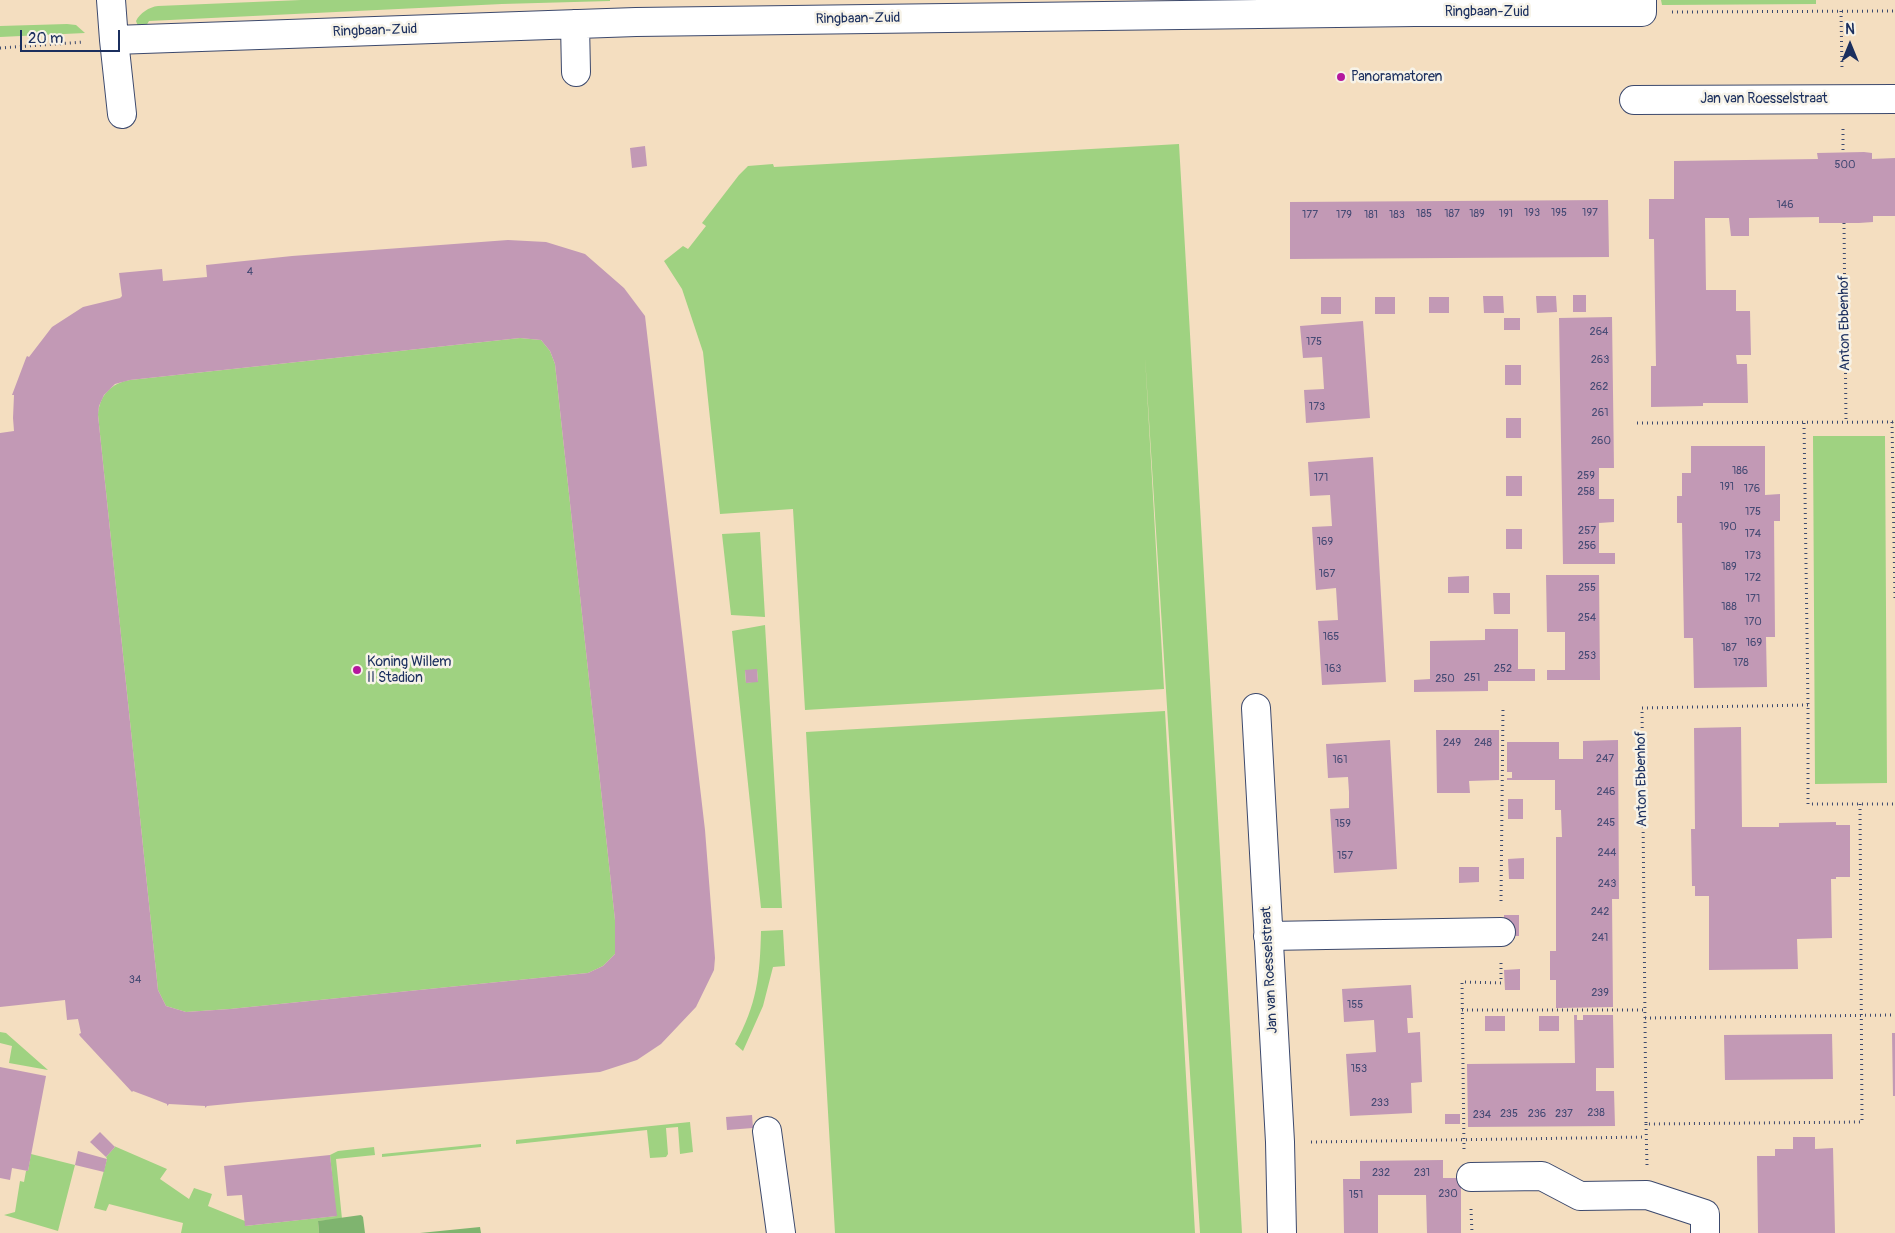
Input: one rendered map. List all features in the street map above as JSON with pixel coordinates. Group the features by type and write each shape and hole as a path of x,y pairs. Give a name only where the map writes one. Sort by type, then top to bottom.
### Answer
{"street":[{"path":"111,0 122,114"},
{"name":"Ringbaan-Zuid","path":"114,40 575,24 636,11 1080,8 1415,12 1642,6"},
{"path":"575,24 576,72"},
{"name":"Jan van Roesselstraat","path":"1634,100 1895,99"},
{"name":"Jan van Roesselstraat","path":"1256,708 1280,1142 1282,1233"},
{"path":"1268,936 1501,932"},
{"path":"767,1131 781,1233"},
{"path":"1470,1177 1542,1176 1580,1196 1647,1195 1705,1214 1705,1233"}],"path":[{"path":"1642,6 1895,11"},
{"path":"1841,11 1842,99"},
{"path":"0,48 114,40"},
{"name":"Anton Ebbenhof","path":"1844,223 1846,422"},
{"path":"1637,423 1894,422 1895,600"},
{"path":"1804,423 1808,804 1895,804"},
{"name":"Anton Ebbenhof","path":"1647,1195 1642,708 1808,706"},
{"path":"1646,1124 1862,1122 1860,804"},
{"path":"1462,1010 1645,1010"},
{"path":"1645,1018 1895,1015"},
{"path":"1280,1142 1646,1137"}],"green space":[{"path":"301,0 610,1 502,4 149,21 146,26 138,26 136,21 145,11 158,6"},
{"path":"1661,0 1816,0 1816,4 1662,5"},
{"path":"76,25 85,33 0,37 0,26"},
{"path":"1179,144 1242,1233 1200,1233 1145,356 1164,689 805,710 793,509 720,514 703,352 682,289 664,261 683,246 688,249 706,226 702,223 748,166 773,164 774,167"},
{"name":"Koning Willem II Stadion","path":"520,338 541,340 550,351 555,364 615,920 615,954 603,966 588,973 230,1009 186,1012 166,1006 158,990 98,415 104,396 112,387 130,380"},
{"path":"1813,436 1885,436 1887,783 1815,784"},
{"path":"760,532 765,617 731,615 722,534"},
{"path":"765,625 782,908 761,908 732,631","holes":["757,670 758,681 746,683 745,671"]},
{"path":"1165,711 1195,1233 835,1233 806,732"},
{"path":"783,930 785,966 773,967 763,1006 743,1051 735,1044 753,1003 760,962 761,931"},
{"path":"0,1032 6,1033 48,1070 9,1063 12,1046 0,1043"},
{"path":"690,1122 693,1152 680,1154 678,1127 666,1128 668,1154 666,1157 650,1158 647,1130 516,1144 516,1140"},
{"path":"481,1144 481,1147 382,1157 382,1154"},
{"path":"114,1146 167,1169 160,1179 189,1199 194,1188 212,1194 208,1206 245,1221 245,1226 336,1216 330,1155 338,1151 374,1147 375,1155 336,1159 342,1219 318,1221 319,1233 181,1233 183,1223 109,1204 106,1211 94,1208 106,1157"},
{"path":"31,1154 75,1165 58,1231 4,1215 15,1212 20,1181 24,1182"},
{"path":"361,1215 363,1217 365,1233 319,1233 318,1221"},
{"path":"480,1227 481,1233 420,1233"}],"building":[{"path":"645,146 647,166 632,168 630,148"},
{"path":"1817,153 1872,153 1872,159 1895,158 1895,216 1873,216 1873,222 1859,223 1819,223 1819,217 1749,218 1749,236 1731,236 1729,218 1705,218 1706,290 1736,290 1736,311 1750,311 1751,355 1736,355 1737,364 1747,364 1748,403 1703,403 1703,406 1651,407 1651,366 1656,366 1654,239 1649,239 1649,199 1674,199 1674,161 1818,159"},
{"path":"1608,200 1609,257 1290,259 1290,202"},
{"path":"508,240 546,242 585,254 624,288 645,316 705,830 715,958 714,970 696,1007 661,1044 637,1060 600,1072 248,1102 207,1106 205,1108 205,1106 169,1104 167,1106 167,1104 132,1092 80,1036 78,1019 67,1020 65,1000 0,1007 0,433 14,431 14,395 12,395 26,358 27,356 29,357 52,327 83,307 120,298 122,296 119,273 162,269 163,281 207,277 206,265 292,256","holes":["520,338 541,340 550,351 555,364 615,920 615,954 603,966 588,973 230,1009 186,1012 166,1006 158,990 98,415 99,406 104,395 115,384 130,380"]},
{"path":"1573,295 1586,295 1586,312 1573,312"},
{"path":"1483,296 1503,296 1504,313 1484,313"},
{"path":"1536,296 1556,296 1557,312 1537,313"},
{"path":"1321,297 1341,297 1341,314 1321,314"},
{"path":"1375,297 1395,297 1395,314 1375,314"},
{"path":"1429,297 1449,297 1449,313 1429,313"},
{"path":"1612,317 1614,468 1599,468 1599,499 1614,499 1614,522 1599,523 1599,553 1615,553 1615,564 1563,564 1559,318"},
{"path":"1504,318 1520,318 1520,330 1504,330"},
{"path":"1363,321 1370,418 1306,423 1304,390 1324,389 1322,357 1303,358 1300,326"},
{"path":"1505,365 1521,365 1521,385 1505,385"},
{"path":"1506,418 1521,418 1521,438 1506,438"},
{"path":"1691,446 1765,446 1765,495 1780,494 1780,521 1774,521 1775,637 1766,637 1767,687 1694,688 1693,638 1684,638 1682,523 1677,523 1677,496 1682,496 1682,473 1691,473"},
{"path":"1373,457 1386,682 1322,685 1318,621 1338,620 1336,588 1316,590 1312,527 1332,526 1330,495 1310,496 1308,462"},
{"path":"1506,476 1522,476 1522,496 1506,496"},
{"path":"1506,529 1522,529 1522,549 1506,549"},
{"path":"1546,575 1599,575 1600,680 1547,680 1547,670 1565,670 1565,632 1547,632"},
{"path":"1469,576 1469,593 1448,593 1448,577"},
{"path":"1493,593 1510,593 1510,614 1494,614"},
{"path":"1485,629 1518,629 1518,669 1535,669 1535,681 1488,681 1488,691 1414,692 1414,680 1430,679 1430,641 1485,640"},
{"path":"757,669 758,682 746,683 745,670"},
{"path":"1741,727 1742,827 1779,827 1779,823 1836,822 1836,825 1850,825 1850,877 1831,879 1832,938 1797,939 1798,969 1709,970 1709,896 1695,896 1695,886 1692,886 1691,829 1695,829 1694,728"},
{"path":"1436,730 1499,730 1499,780 1469,781 1470,793 1437,793"},
{"path":"1390,740 1397,869 1334,873 1330,809 1349,808 1349,792 1348,777 1328,778 1326,744"},
{"path":"1618,740 1619,899 1612,899 1613,1007 1556,1008 1556,980 1550,980 1550,951 1556,951 1556,837 1562,837 1561,810 1555,810 1555,780 1507,780 1507,778 1512,778 1512,772 1507,772 1507,742 1559,742 1559,759 1583,759 1583,741"},
{"path":"1508,799 1523,799 1523,819 1508,819"},
{"path":"1524,858 1524,879 1509,879 1508,859"},
{"path":"1459,867 1479,867 1479,882 1459,883"},
{"path":"1504,915 1519,915 1519,936 1504,936"},
{"path":"1520,969 1520,990 1505,990 1504,970"},
{"path":"1411,985 1413,1018 1407,1018 1408,1033 1420,1032 1422,1082 1411,1083 1412,1113 1350,1116 1346,1054 1376,1052 1374,1020 1344,1022 1342,989"},
{"path":"1574,1015 1577,1015 1577,1020 1583,1020 1583,1015 1613,1015 1614,1068 1596,1068 1596,1091 1614,1091 1615,1126 1468,1127 1467,1064 1575,1063"},
{"path":"1485,1016 1505,1016 1505,1031 1485,1031"},
{"path":"1539,1016 1559,1016 1559,1031 1539,1031"},
{"path":"1892,1033 1895,1033 1895,1096 1893,1096"},
{"path":"1832,1034 1833,1079 1725,1080 1724,1035"},
{"path":"0,1067 46,1076 28,1171 12,1168 10,1180 0,1178"},
{"path":"1445,1114 1460,1114 1460,1124 1445,1124"},
{"path":"752,1115 753,1128 727,1130 726,1117"},
{"path":"100,1132 115,1147 106,1157 90,1142"},
{"path":"1793,1137 1815,1137 1815,1149 1833,1148 1835,1233 1758,1233 1757,1156 1775,1156 1775,1149 1793,1149"},
{"path":"78,1151 107,1159 104,1172 75,1165"},
{"path":"330,1155 337,1216 245,1226 242,1195 227,1196 224,1166"},
{"path":"1443,1160 1443,1178 1461,1178 1461,1233 1427,1233 1426,1195 1378,1195 1378,1233 1344,1233 1343,1179 1360,1179 1360,1161"}],"place":[{"name":"Panoramatoren","path":"1341,77"},
{"name":"Koning Willem II Stadion","path":"357,670"}]}
